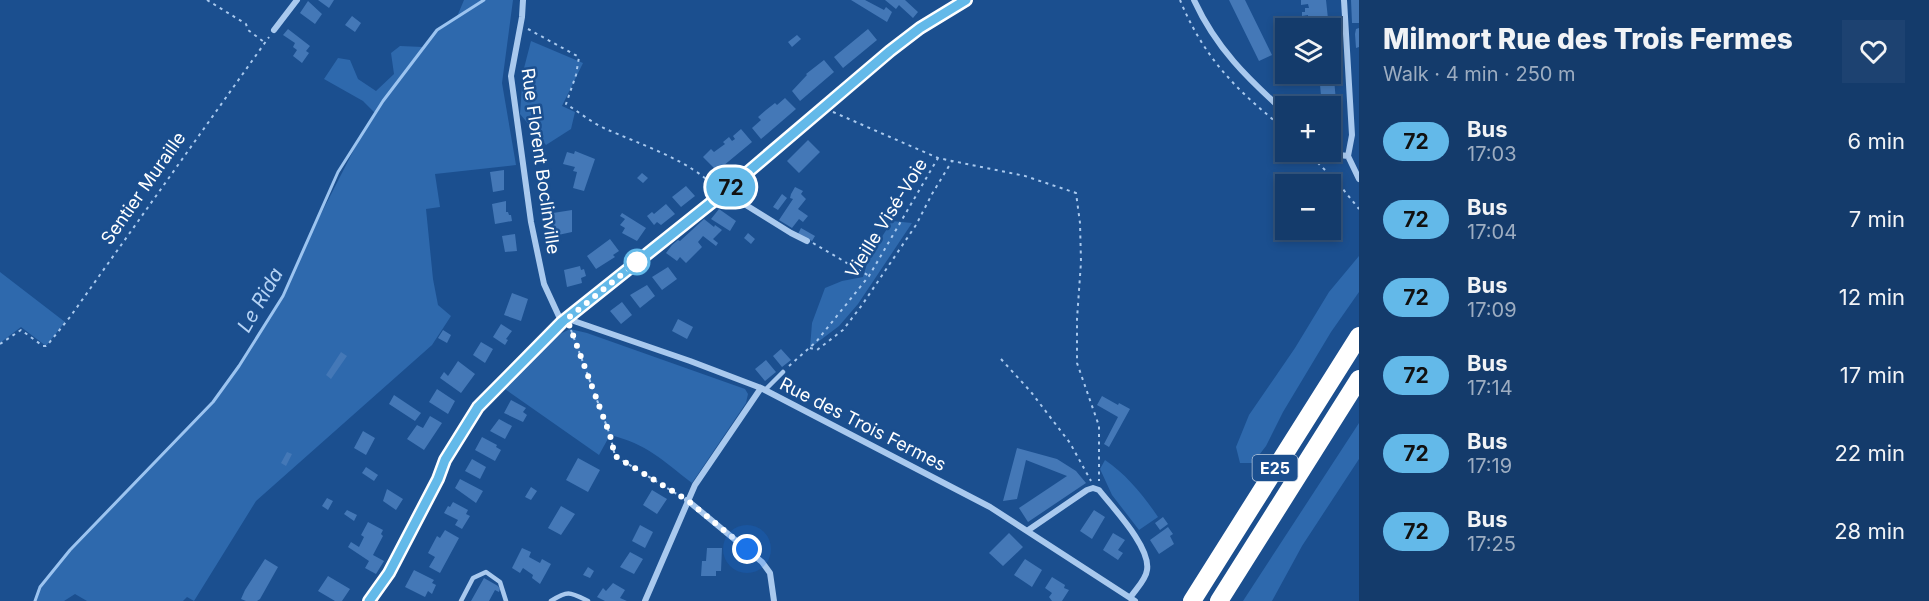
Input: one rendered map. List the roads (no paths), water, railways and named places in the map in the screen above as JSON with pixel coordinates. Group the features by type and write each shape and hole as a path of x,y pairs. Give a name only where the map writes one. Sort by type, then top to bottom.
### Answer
{"highway":[{"name":"E25","path":"1192,601 1359,336"},
{"name":"E25","path":"1219,601 1359,379"}],"street":[{"path":"274,30 297,0"},
{"name":"Rue Florent Boclinville","path":"523,0 511,76 531,222 544,284 564,321"},
{"path":"369,601 389,573 438,479 445,460 478,407 564,321 723,194 821,109 913,34 966,0"},
{"path":"1194,0 1225,53 1275,103"},
{"path":"1344,0 1353,135 1348,156 1359,179"},
{"path":"1341,155 1348,156"},
{"path":"723,194 807,240"},
{"name":"Rue des Trois Fermes","path":"564,321 690,361 763,389 990,507 1128,599"},
{"path":"645,601 694,485 763,389"},
{"path":"1027,531 1087,490 1094,488 1099,490 1137,539 1148,561 1147,573 1128,599"},
{"path":"687,500 762,562 770,573 774,601"}],"lane":[{"path":"763,389 783,372"},
{"path":"461,601 473,578 486,572 500,582 506,601"},
{"path":"551,601 565,592 570,592 588,601"}],"waterway":[{"name":"Le Rida","path":"35,601 40,587 70,550 213,402 239,366 283,296 338,172 383,101 437,30 484,0"}]}
